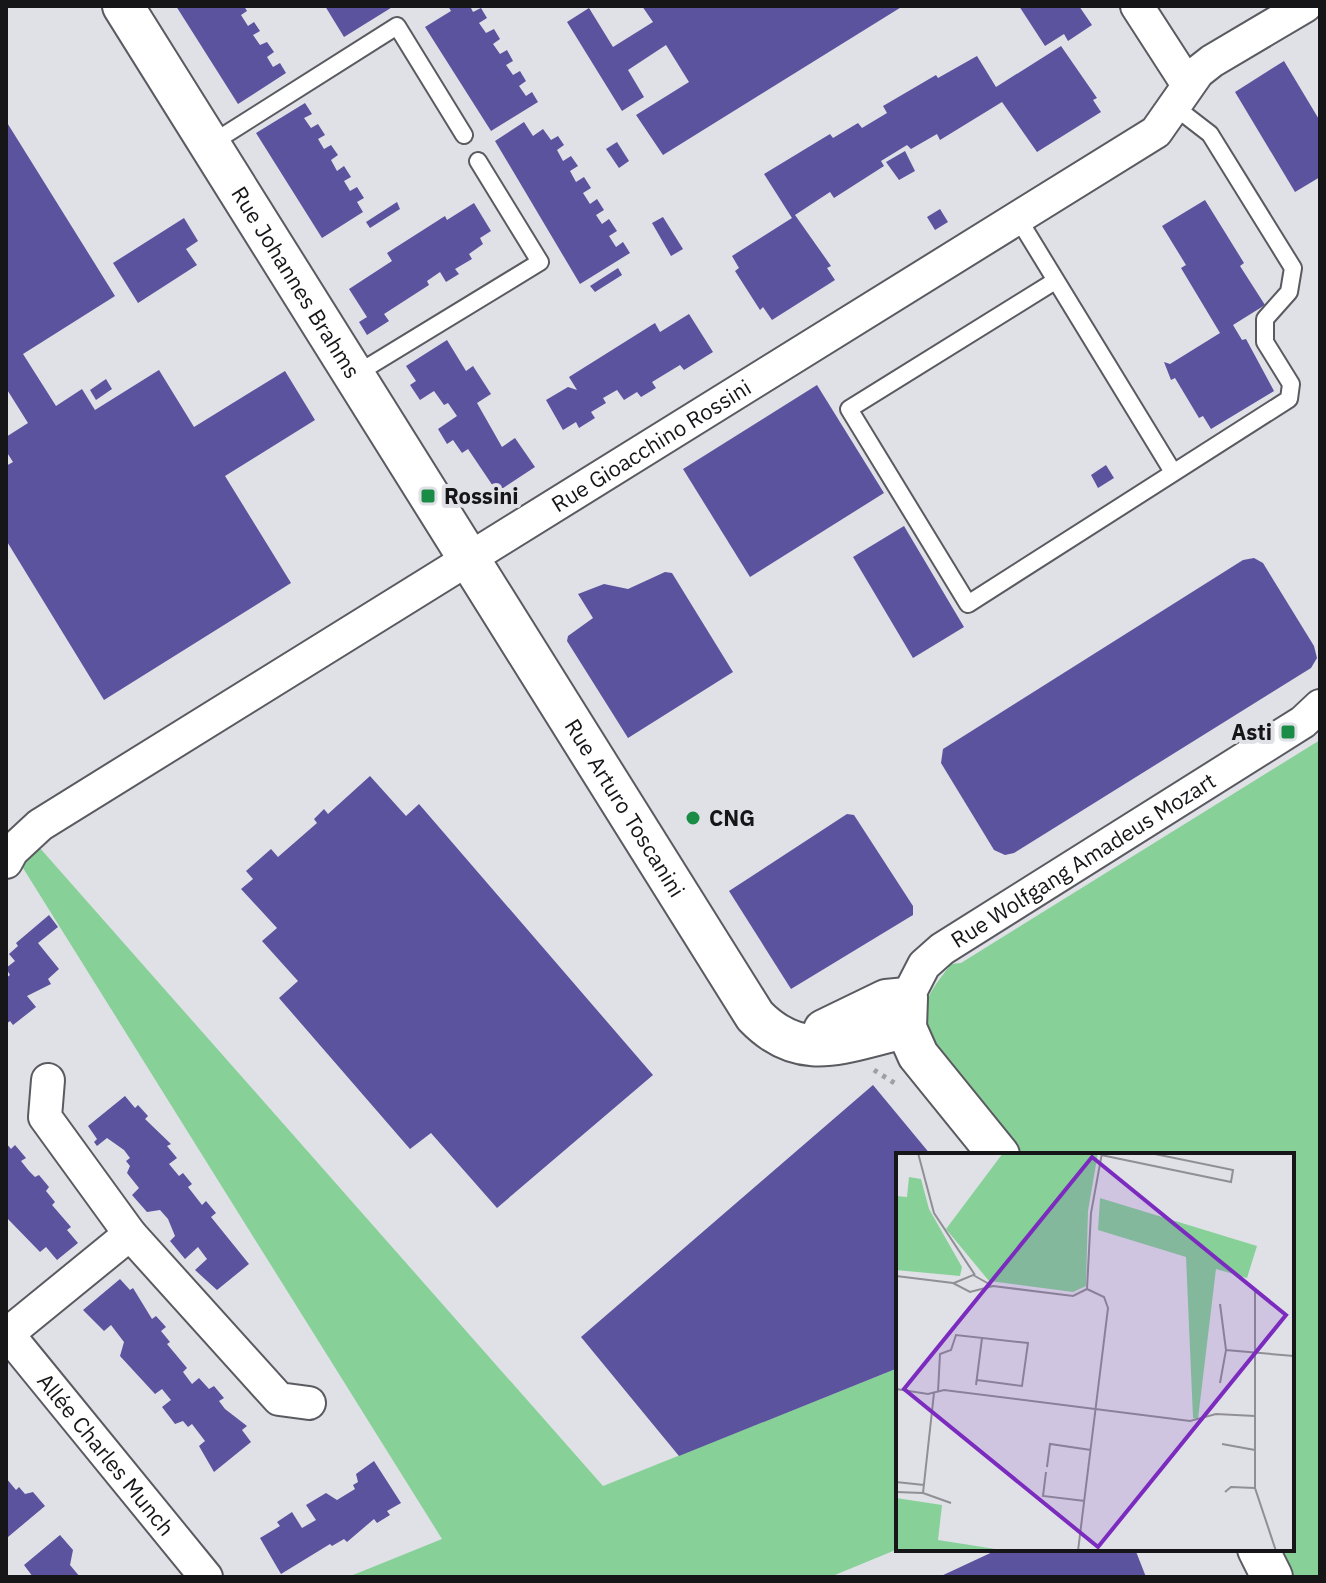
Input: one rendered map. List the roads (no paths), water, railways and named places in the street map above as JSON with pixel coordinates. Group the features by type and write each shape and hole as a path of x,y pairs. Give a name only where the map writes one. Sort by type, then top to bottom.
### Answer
{"street":[{"name":"Rue Johannes Brahms","path":"123,6 467,558"},
{"path":"1137,6 1182,96"},
{"name":"Rue Gioacchino Rossini","path":"6,862 12,851 40,825 467,558 1019,220 1156,132 1212,61 1305,6"},
{"name":"Rue Arturo Toscanini","path":"467,558 743,1000 769,1031 807,1048 906,1013"},
{"name":"Rue Wolfgang Amadeus Mozart","path":"906,1013 924,965 942,949 1314,715"},
{"path":"906,1013 918,1055 997,1153"},
{"path":"48,1080 45,1117 130,1234 279,1399 309,1403"},
{"path":"7,1334 130,1234"},
{"name":"Allée Charles Munch","path":"7,1334 206,1577"},
{"path":"1259,1551 1272,1577"}],"lane":[{"path":"209,145 397,26 464,135"},
{"path":"1055,281 849,409 968,604 1289,399 1291,384 1265,342 1265,319 1289,292 1293,268 1210,134 1182,96"},
{"path":"353,376 540,262 478,161"},
{"path":"1019,220 1173,472"}],"place":[{"name":"Rossini","path":"428,496"},
{"name":"Asti","path":"1288,732"},
{"name":"CNG","path":"693,818"}]}
